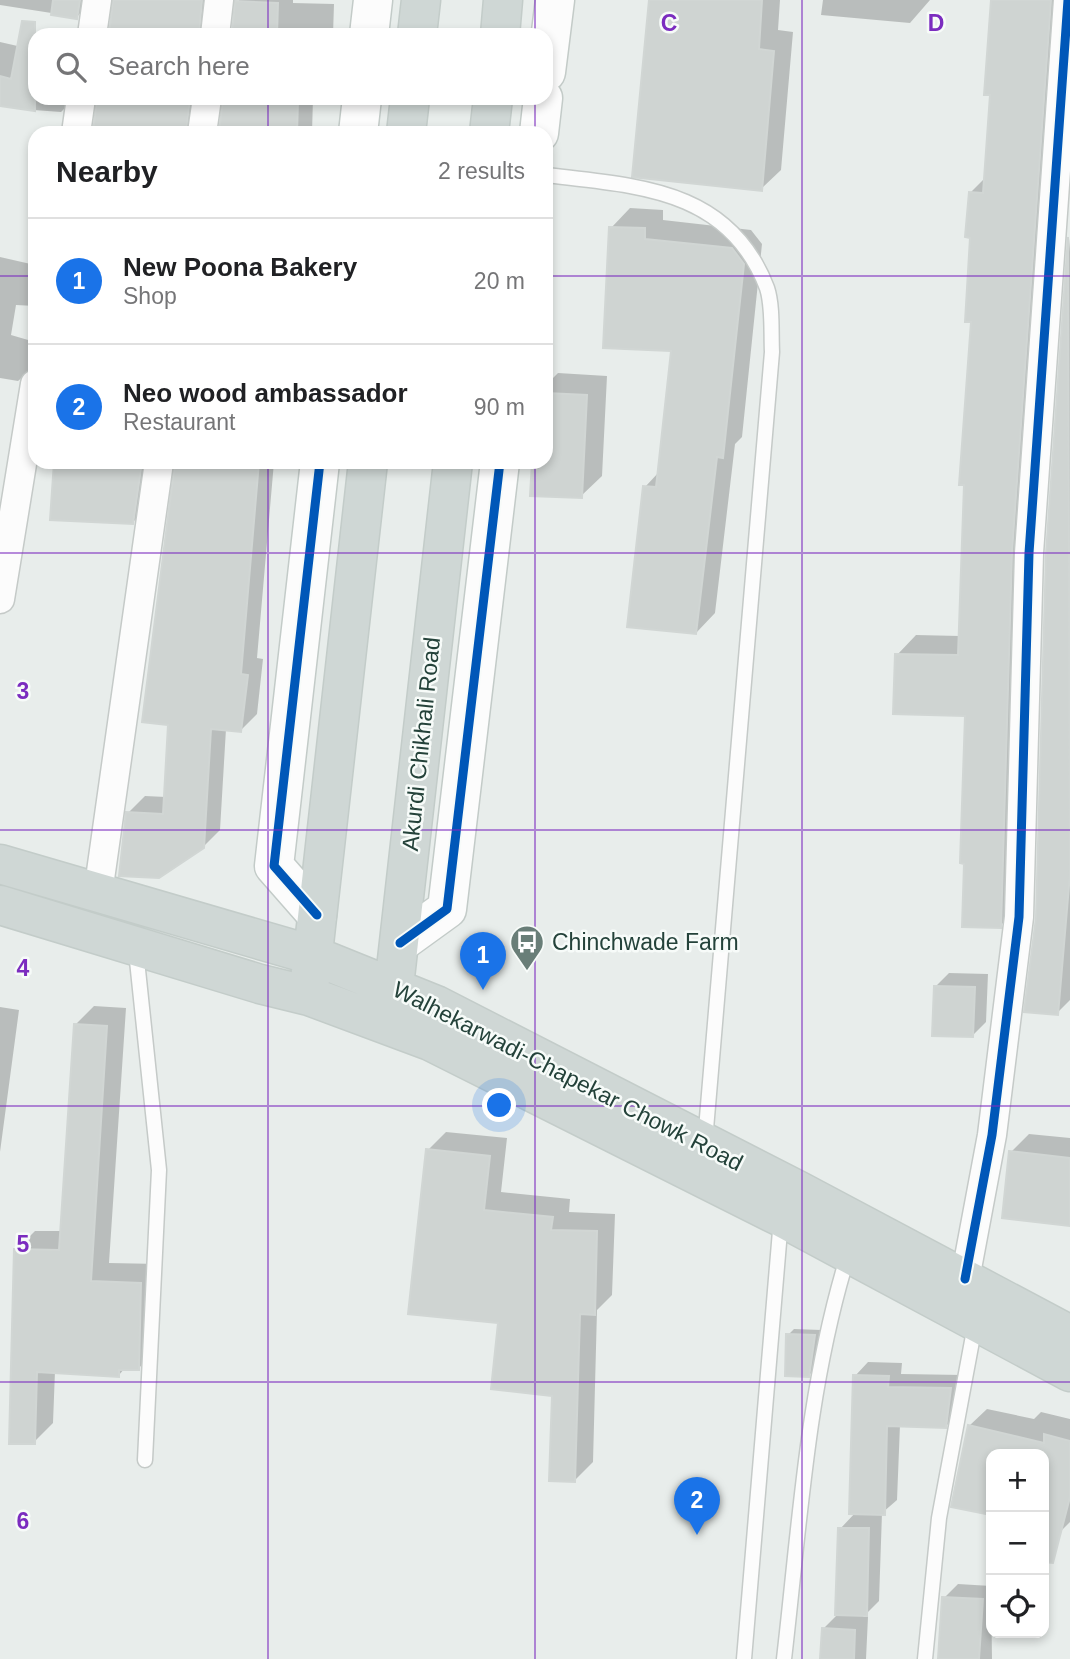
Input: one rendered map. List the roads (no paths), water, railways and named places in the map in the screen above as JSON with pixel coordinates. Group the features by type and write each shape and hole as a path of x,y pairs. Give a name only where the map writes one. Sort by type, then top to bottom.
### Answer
{"main road":[{"path":"418,28 421,0"},
{"path":"501,28 503,0"},
{"path":"407,126 409,105"},
{"path":"490,126 492,105"},
{"path":"309,996 368,469"},
{"name":"Akurdi Chikhali Road","path":"389,1026 452,469"},
{"name":"Walhekarwadi-Chapekar Chowk Road","path":"0,864 312,955 436,1005 1070,1335"},
{"name":"Walhekarwadi-Chapekar Chowk Road","path":"0,905 309,996 430,1041 782,1217 1070,1372"}],"street":[{"path":"93,28 97,0"},
{"path":"216,28 219,0"},
{"path":"370,28 373,0"},
{"path":"552,28 555,0"},
{"path":"965,1279 992,1135 1019,917 1029,554 1068,0"},
{"path":"77,126 80,105"},
{"path":"203,126 206,105"},
{"path":"359,126 361,105"},
{"path":"540,126 542,105"},
{"path":"0,599 28,427"},
{"path":"98,893 158,469"},
{"path":"317,915 274,866 319,469"},
{"path":"400,943 447,909 499,469"}],"lane":[{"path":"553,176 651,187 714,216 747,247 768,290 772,352 705,1145"},
{"path":"135,946 159,1170 145,1460"},
{"path":"744,1659 782,1217"},
{"path":"784,1659 809,1420 829,1316 848,1254"},
{"path":"925,1659 939,1518 976,1320"}],"place":[{"name":"Chinchwade Farm","path":"527,972"},
{"name":"New Poona Bakery","path":"483,990"},
{"name":"Neo wood ambassador","path":"697,1535"}]}
